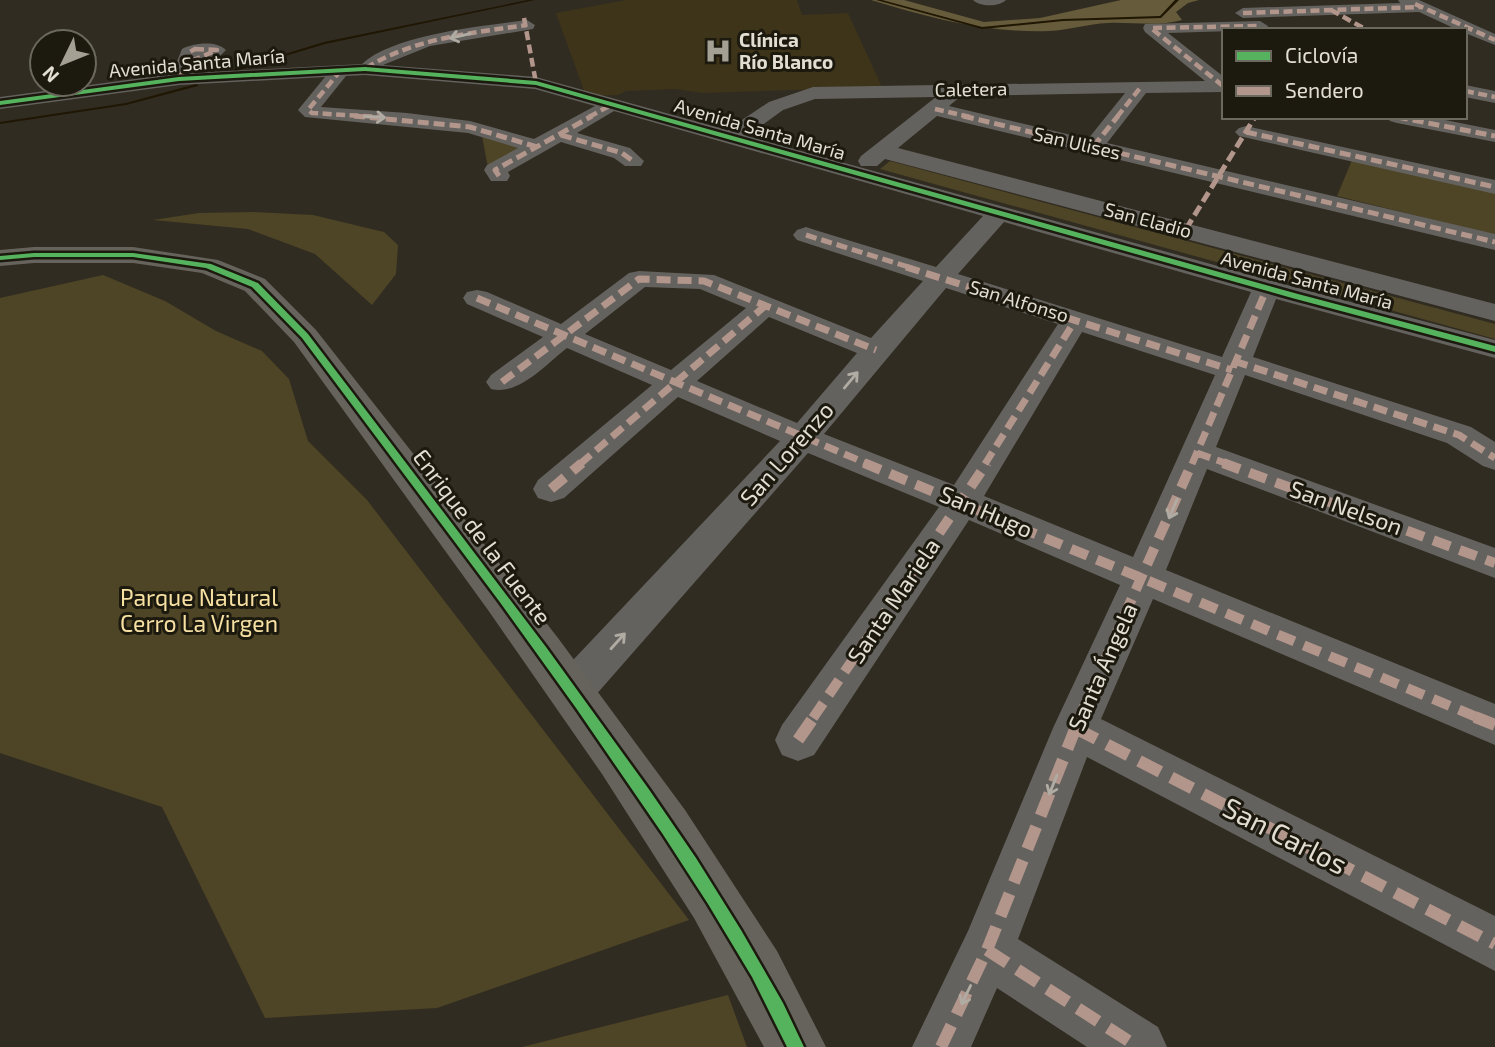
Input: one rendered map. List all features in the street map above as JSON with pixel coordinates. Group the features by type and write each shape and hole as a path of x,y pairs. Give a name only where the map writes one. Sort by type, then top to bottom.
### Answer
{"main road":[{"name":"Enrique de la Fuente","path":"0,258 34,255 133,256 208,266 255,285 305,336 572,691 689,859 780,1013 796,1047"}],"street":[{"path":"981,0 998,0"},
{"path":"1262,28 1243,13 1331,10 1413,3 1495,40"},
{"path":"1331,10 1363,28"},
{"path":"365,69 376,61 411,48 526,22 536,83"},
{"path":"1222,84 1151,28 1262,28"},
{"name":"Avenida Santa María","path":"0,103 183,71 365,69 536,83 999,214 1495,349"},
{"path":"341,70 308,110 312,113 407,119 470,127 537,147"},
{"path":"1467,78 1495,77"},
{"name":"Caletera","path":"730,138 776,106 800,95 957,88 1222,86"},
{"path":"855,173 957,88"},
{"path":"1093,147 1140,88"},
{"path":"1467,91 1495,97"},
{"path":"499,176 495,170 611,106"},
{"name":"San Ulises","path":"935,109 1495,242"},
{"path":"1407,119 1495,136"},
{"path":"1186,229 1251,125 1495,187"},
{"path":"561,135 622,153 633,161"},
{"name":"San Eladio","path":"882,150 1495,313"},
{"name":"San Lorenzo","path":"572,691 802,439 876,350 999,214"},
{"name":"San Alfonso","path":"806,235 1460,435 1495,458"},
{"path":"502,382 639,279 704,281 876,350"},
{"name":"Santa Ángela","path":"941,1047 987,950 1075,728 1143,578 1266,288"},
{"name":"San Hugo","path":"477,298 802,439 962,502 1495,725"},
{"path":"551,489 765,306"},
{"name":"Santa Mariela","path":"798,740 962,502 1076,319"},
{"name":"San Nelson","path":"1196,453 1495,563"},
{"name":"San Carlos","path":"1075,728 1495,944"},
{"path":"987,950 1138,1047"}],"shaded area":[{"name":"Clínica Río Blanco","path":"626,0 797,0 802,15 848,13 882,87 703,93 675,89 586,96 556,13"},
{"path":"871,0 904,0 984,22 1040,18 1121,0 1199,0 1188,3 1176,12 1182,20 1173,22 1108,23 1049,31 1026,31 959,23"}],"green space":[{"path":"482,136 522,148 488,168"},
{"path":"1352,160 1495,193 1495,235 1337,196"},
{"path":"890,161 1495,324 1495,339 880,169"},
{"path":"199,213 313,215 384,232 398,245 396,274 372,305 315,254 248,229 153,220"},
{"name":"Parque Natural Cerro La Virgen","path":"103,275 165,301 216,331 262,351 289,379 308,441 367,500 689,920 437,1008 265,1018 162,807 0,753 0,298"},
{"path":"728,995 747,1047 522,1047"}],"waterway":[{"path":"234,70 324,43 533,0"},
{"path":"878,0 982,28 1063,20 1161,17 1177,0"},
{"path":"0,123 126,104 196,85"}],"marked path":[{"path":"1415,4 1495,40"},
{"path":"1243,13 1421,7"},
{"path":"1331,10 1363,28"},
{"path":"524,18 536,83"},
{"path":"366,68 402,49 423,43 527,25"},
{"path":"1222,85 1151,28 1260,26"},
{"path":"179,79 187,63 188,53 195,49 217,50 187,63"},
{"path":"341,70 308,110 312,113 407,119 470,127 537,147"},
{"path":"1093,147 1140,88"},
{"path":"1467,91 1495,97"},
{"path":"499,176 495,170 611,105"},
{"path":"935,109 1495,242"},
{"path":"1186,229 1254,119"},
{"path":"1407,119 1495,136"},
{"path":"1246,132 1495,187"},
{"path":"561,135 622,153 633,161"},
{"path":"806,235 1232,370"},
{"path":"502,382 639,279 704,281 876,350"},
{"path":"941,1047 987,950 1075,728 1143,578 1267,288"},
{"path":"477,298 802,438 1495,725"},
{"path":"551,489 765,306"},
{"path":"798,740 962,502 1076,319"},
{"path":"1234,361 1459,435 1495,458"},
{"path":"1197,453 1495,563"},
{"path":"1075,728 1495,944"},
{"path":"987,950 1138,1047"}],"cycle path":[{"path":"0,103 179,79 365,69 536,83 1295,296 1495,349"},
{"path":"0,258 34,255 133,255 208,266 255,285 305,336 581,704 736,935 796,1047"}],"place":[{"name":"Clínica Río Blanco","path":"718,51"}]}
